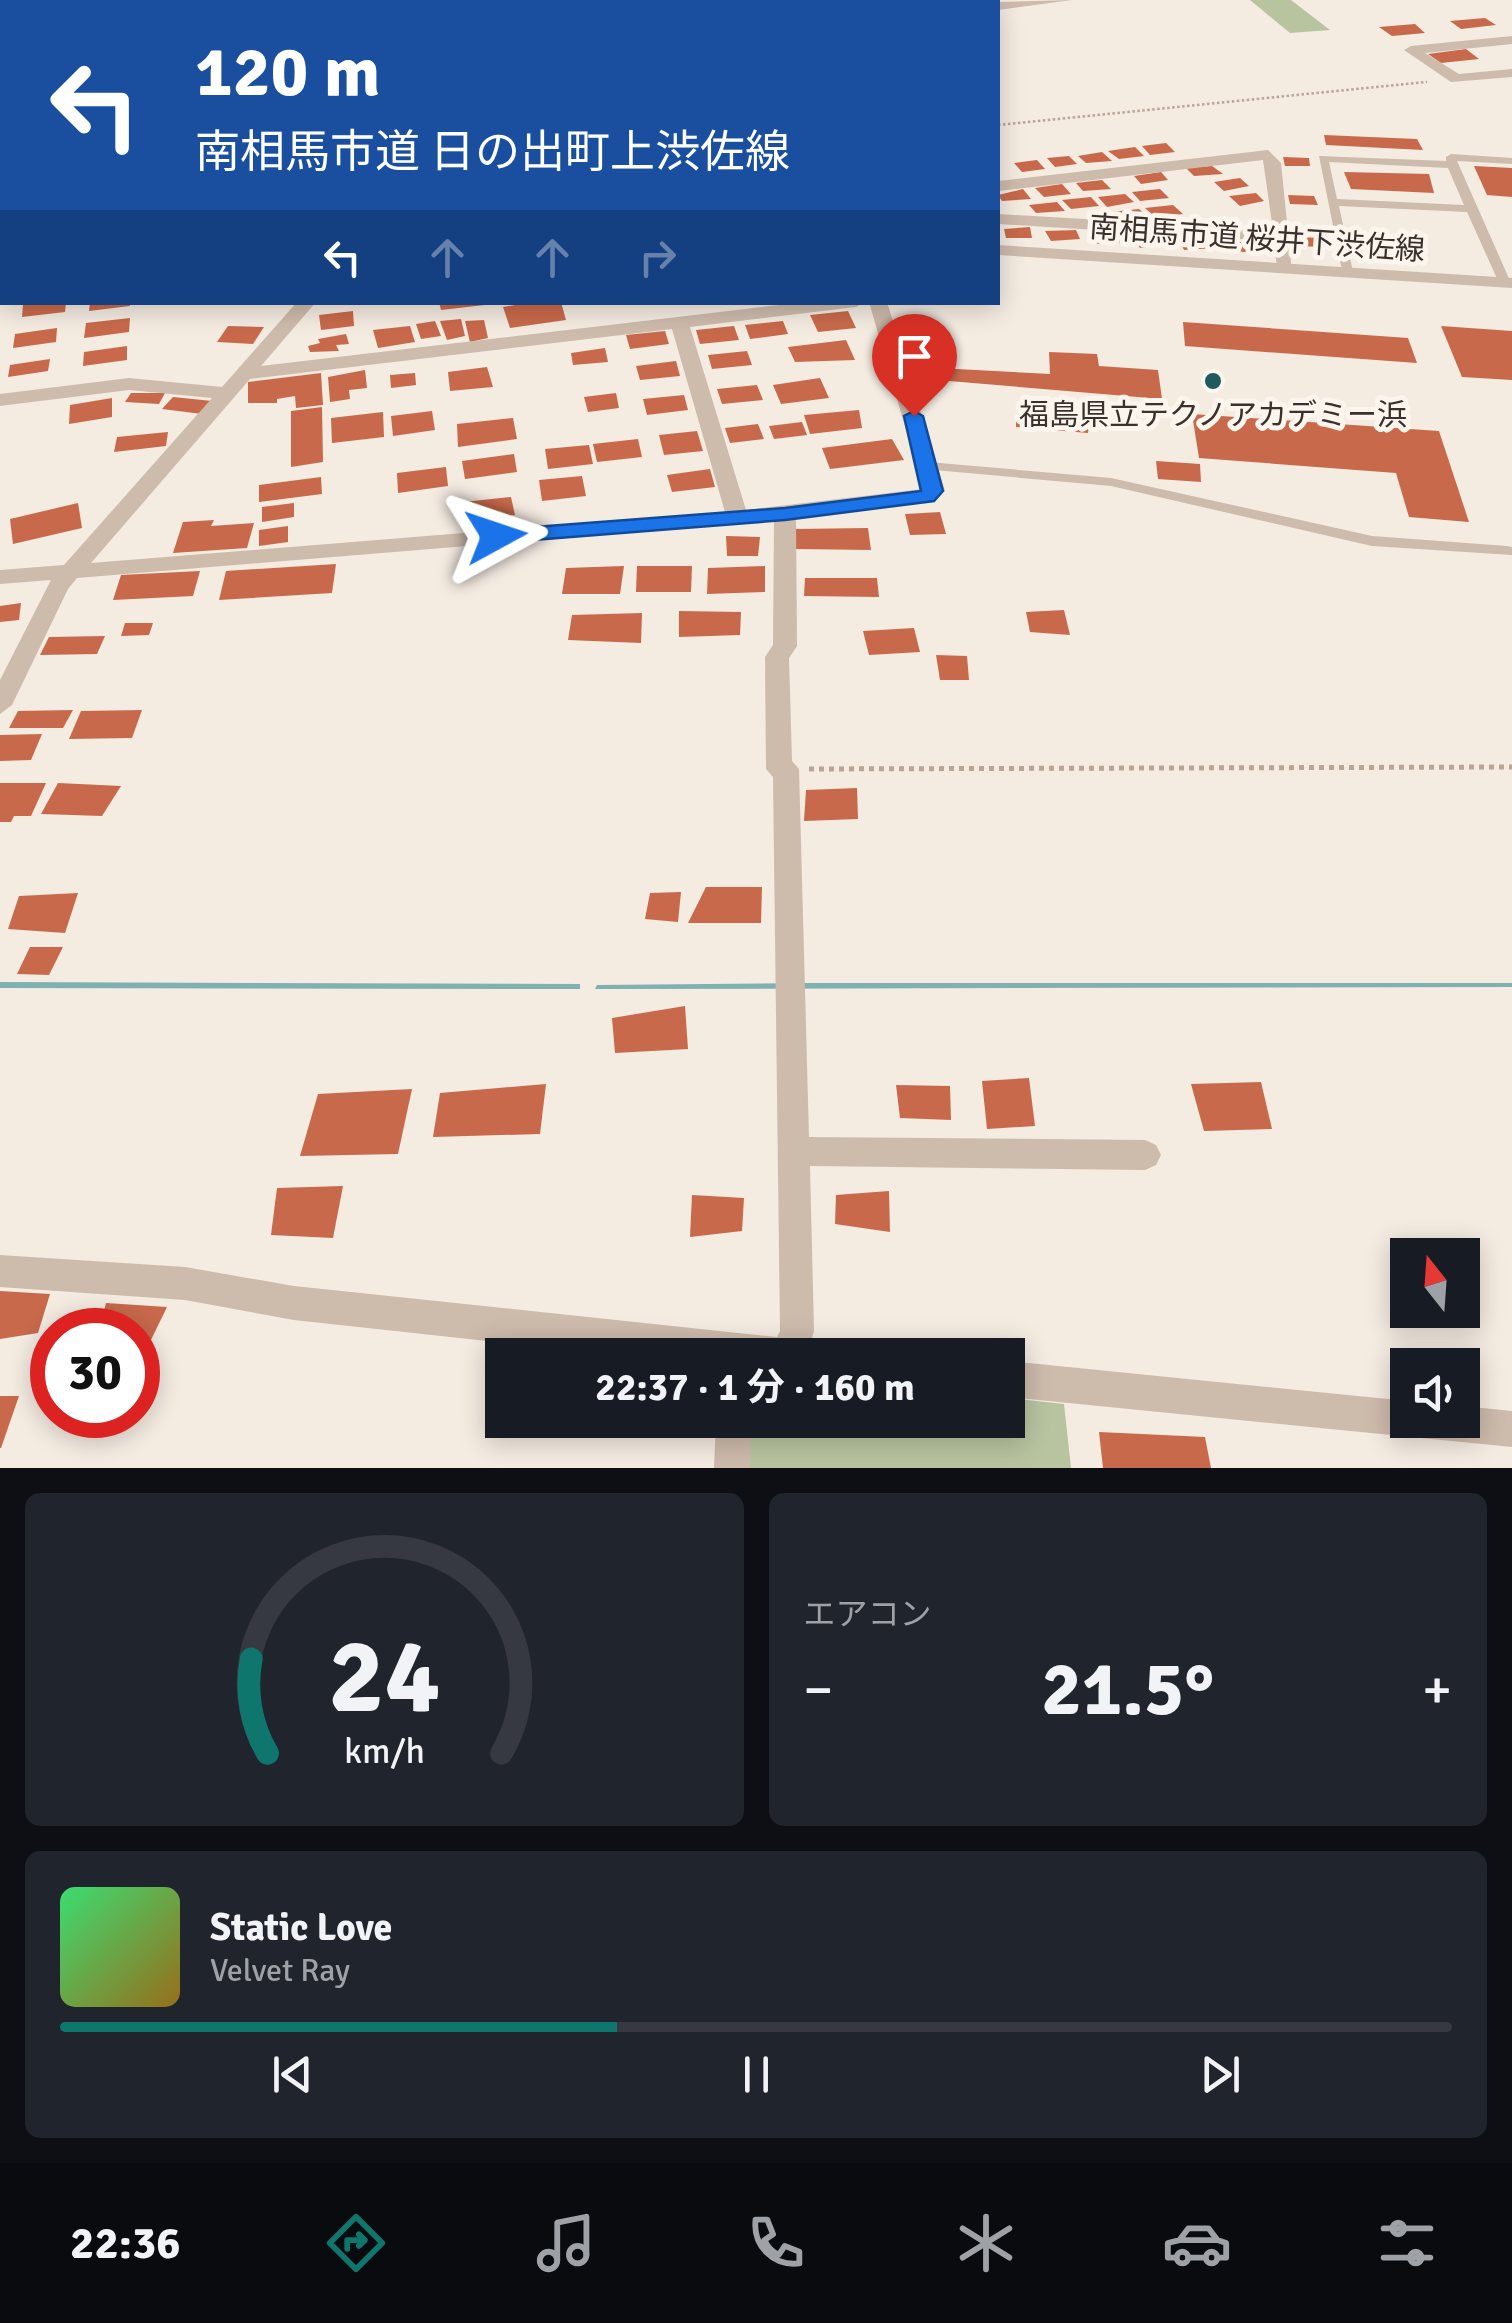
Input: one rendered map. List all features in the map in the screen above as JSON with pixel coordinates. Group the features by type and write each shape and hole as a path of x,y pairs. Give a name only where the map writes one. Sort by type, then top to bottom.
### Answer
{"street":[{"path":"1000,6 1065,0"},
{"path":"1512,40 1411,50 1442,74 1456,79 1512,73"},
{"path":"1000,186 1268,155 1273,163 1286,268"},
{"path":"1000,219 1280,236"},
{"name":"南相馬市道 桜井下渋佐線","path":"1000,250 1508,283"},
{"path":"0,705 70,572 250,373 305,305"},
{"path":"250,373 816,305"},
{"path":"0,577 785,514 927,496 934,491 928,466 879,305"},
{"path":"680,324 736,516"},
{"path":"0,400 129,384 229,394"},
{"path":"785,514 785,646 777,657 779,769 786,770 795,1338"},
{"path":"794,1151 1145,1155"},
{"path":"0,1271 198,1287 294,1303 610,1338"},
{"path":"1025,1381 1390,1417"},
{"path":"1480,1427 1512,1430"},
{"path":"732,1468 733,1438"}],"lane":[{"path":"1508,283 1471,209 1451,157 1512,160"},
{"path":"1347,272 1334,202 1328,196 1324,158 1452,164"},
{"path":"1334,202 1471,209"},
{"path":"928,466 1112,482 1372,542 1507,551"}],"path":[{"path":"1000,125 1456,79"},
{"path":"786,770 1512,767"}],"green space":[{"path":"1250,0 1291,0 1330,30 1290,33"},
{"path":"1025,1400 1064,1404 1071,1468 746,1468 747,1438 1025,1438"}],"water":[{"path":"0,982 580,984 580,989 0,988"},
{"path":"1512,983 1512,987 595,989 597,985"}],"building":[{"path":"1485,18 1496,25 1461,29 1450,21"},
{"path":"1415,24 1425,33 1392,36 1379,27"},
{"path":"1466,49 1479,59 1441,63 1428,54"},
{"path":"1324,135 1417,139 1423,150 1326,145"},
{"path":"1166,143 1175,152 1150,155 1142,146"},
{"path":"1135,147 1144,156 1119,159 1108,151"},
{"path":"1102,152 1112,161 1086,163 1078,156"},
{"path":"1069,156 1077,164 1055,167 1047,158"},
{"path":"1283,157 1309,158 1310,166 1285,166"},
{"path":"1037,160 1045,169 1022,172 1014,163"},
{"path":"1212,166 1223,174 1194,176 1186,168"},
{"path":"1474,166 1512,168 1512,197 1487,195"},
{"path":"1161,172 1168,180 1141,184 1134,176"},
{"path":"1344,172 1429,174 1434,193 1351,189"},
{"path":"1240,178 1249,186 1224,191 1214,182"},
{"path":"1102,180 1111,189 1083,191 1076,183"},
{"path":"1062,184 1071,194 1044,197 1035,188"},
{"path":"1023,189 1031,199 1002,201 1000,195"},
{"path":"1160,189 1169,198 1140,201 1132,192"},
{"path":"1256,193 1264,201 1240,206 1229,196"},
{"path":"1125,194 1134,202 1107,207 1098,197"},
{"path":"1288,195 1314,196 1318,205 1290,204"},
{"path":"1091,197 1099,206 1071,209 1062,200"},
{"path":"1057,202 1065,211 1036,213 1029,205"},
{"path":"1173,205 1183,214 1155,217 1145,208"},
{"path":"1139,209 1149,218 1120,220 1111,212"},
{"path":"1030,227 1032,238 1006,238 1004,229"},
{"path":"1076,230 1080,239 1051,241 1045,231"},
{"path":"1119,233 1124,242 1095,244 1089,234"},
{"path":"1164,236 1168,244 1140,248 1134,238"},
{"path":"1294,237 1323,238 1324,247 1297,246"},
{"path":"1179,240 1207,240 1215,248 1184,250"},
{"path":"1253,241 1260,253 1231,251 1226,243"},
{"path":"23,305 66,305 65,312 22,317"},
{"path":"90,305 130,305 130,306 89,311"},
{"path":"440,305 485,305 441,310"},
{"path":"562,305 566,320 510,328 503,307"},
{"path":"353,311 354,326 321,330 319,315"},
{"path":"848,311 856,328 818,332 810,315"},
{"path":"130,318 129,332 84,338 86,323"},
{"path":"461,319 465,336 447,340 440,321"},
{"path":"484,320 488,338 470,342 465,321"},
{"path":"435,321 441,336 421,339 416,324"},
{"path":"783,321 788,334 750,339 745,325"},
{"path":"1183,322 1408,338 1417,363 1185,346"},
{"path":"228,326 264,327 253,344 217,342"},
{"path":"410,326 415,342 378,348 373,330"},
{"path":"734,326 739,340 700,344 696,330"},
{"path":"1441,326 1512,331 1512,380 1462,377"},
{"path":"57,328 56,342 13,348 15,334"},
{"path":"665,331 669,344 630,349 626,335"},
{"path":"346,334 349,344 336,345 339,351 310,352 308,346 320,343 318,339"},
{"path":"846,340 855,360 795,362 788,347"},
{"path":"127,346 127,360 83,366 84,352"},
{"path":"605,348 608,362 573,365 571,353"},
{"path":"747,351 752,365 712,369 708,355"},
{"path":"1049,352 1097,354 1099,366 1158,370 1162,399 937,380 938,368 1050,374"},
{"path":"50,359 48,371 8,377 10,365"},
{"path":"676,361 680,376 640,380 636,366"},
{"path":"487,367 493,387 450,391 448,372"},
{"path":"365,370 367,388 349,390 350,399 330,402 328,377"},
{"path":"321,373 323,405 296,408 295,396 277,399 277,403 248,403 248,382"},
{"path":"415,373 416,385 391,388 390,375"},
{"path":"820,378 829,398 781,404 773,385"},
{"path":"757,385 763,400 722,404 717,389"},
{"path":"131,393 165,393 159,404 125,402"},
{"path":"616,393 619,408 588,412 584,397"},
{"path":"684,395 688,410 647,415 643,399"},
{"path":"173,397 212,401 202,414 162,409"},
{"path":"112,398 112,417 69,424 70,405"},
{"path":"322,407 323,462 291,467 291,411"},
{"path":"859,410 862,428 810,434 804,415"},
{"path":"432,411 435,430 393,436 391,416"},
{"path":"383,412 384,437 332,443 331,418"},
{"path":"1192,414 1439,431 1469,522 1409,517 1396,473 1199,458"},
{"path":"1016,416 1089,421 1088,433 1016,427"},
{"path":"513,418 517,439 458,447 457,424"},
{"path":"802,422 807,435 774,439 769,426"},
{"path":"758,424 764,439 730,443 725,428"},
{"path":"697,431 703,451 664,455 659,435"},
{"path":"168,432 166,446 114,452 117,437"},
{"path":"638,439 642,457 597,462 593,444"},
{"path":"892,439 904,460 830,469 822,448"},
{"path":"589,445 593,464 548,469 545,449"},
{"path":"514,454 517,472 465,479 462,461"},
{"path":"1156,461 1200,464 1201,482 1158,479"},
{"path":"446,467 448,486 398,493 397,473"},
{"path":"710,469 715,487 672,492 667,475"},
{"path":"582,476 586,496 542,501 539,480"},
{"path":"321,477 322,494 259,502 259,485"},
{"path":"511,497 515,515 469,522 464,502"},
{"path":"78,503 82,528 13,544 10,519"},
{"path":"294,503 294,517 262,522 262,507"},
{"path":"940,512 946,534 910,535 905,514"},
{"path":"214,520 211,526 254,523 247,548 173,553 183,522"},
{"path":"288,526 288,542 259,546 259,530"},
{"path":"868,528 871,550 795,549 796,529"},
{"path":"726,536 760,537 758,556 727,556"},
{"path":"336,564 332,593 219,600 226,571"},
{"path":"624,566 620,594 562,594 566,568"},
{"path":"637,566 692,566 691,592 636,592"},
{"path":"765,566 765,592 707,594 708,568"},
{"path":"200,571 193,596 113,600 121,575"},
{"path":"805,578 877,578 879,597 804,596"},
{"path":"21,603 19,620 0,622 0,606"},
{"path":"1064,610 1070,635 1030,632 1026,612"},
{"path":"679,611 741,612 740,635 679,637"},
{"path":"642,613 641,643 568,640 572,615"},
{"path":"125,623 153,623 149,635 121,636"},
{"path":"914,628 920,652 869,655 863,631"},
{"path":"105,636 97,654 40,655 49,637"},
{"path":"936,655 967,656 969,680 940,680"},
{"path":"73,710 63,728 9,728 18,711"},
{"path":"142,710 132,738 69,739 81,711"},
{"path":"42,734 31,760 0,761 0,735"},
{"path":"0,783 46,783 31,816 14,816 11,822 0,822"},
{"path":"58,783 121,786 102,816 41,814"},
{"path":"857,788 858,819 804,821 806,790"},
{"path":"706,887 762,887 761,923 688,923"},
{"path":"681,892 678,922 645,919 650,893"},
{"path":"78,893 65,933 8,929 19,896"},
{"path":"30,947 63,947 49,975 17,974"},
{"path":"685,1006 688,1049 615,1053 612,1018"},
{"path":"1029,1078 1035,1126 987,1129 982,1081"},
{"path":"1261,1082 1272,1129 1204,1131 1191,1084"},
{"path":"546,1084 540,1134 433,1137 440,1093"},
{"path":"896,1085 950,1086 951,1120 900,1118"},
{"path":"412,1089 398,1154 300,1156 318,1094"},
{"path":"343,1186 333,1238 271,1235 277,1188"},
{"path":"889,1191 890,1232 835,1224 836,1195"},
{"path":"692,1195 744,1198 742,1231 690,1237"},
{"path":"0,1291 50,1294 46,1308 30,1308 30,1334 0,1339"},
{"path":"106,1303 167,1307 160,1321 160,1308 105,1308"},
{"path":"0,1396 19,1396 1,1448 0,1448"},
{"path":"1099,1432 1205,1437 1211,1468 1103,1468"}],"place":[{"name":"福島県立テクノアカデミー浜","path":"1213,381"}],"route":[{"path":"496,536 785,514 906,502 927,496 934,491 914,416"}]}
